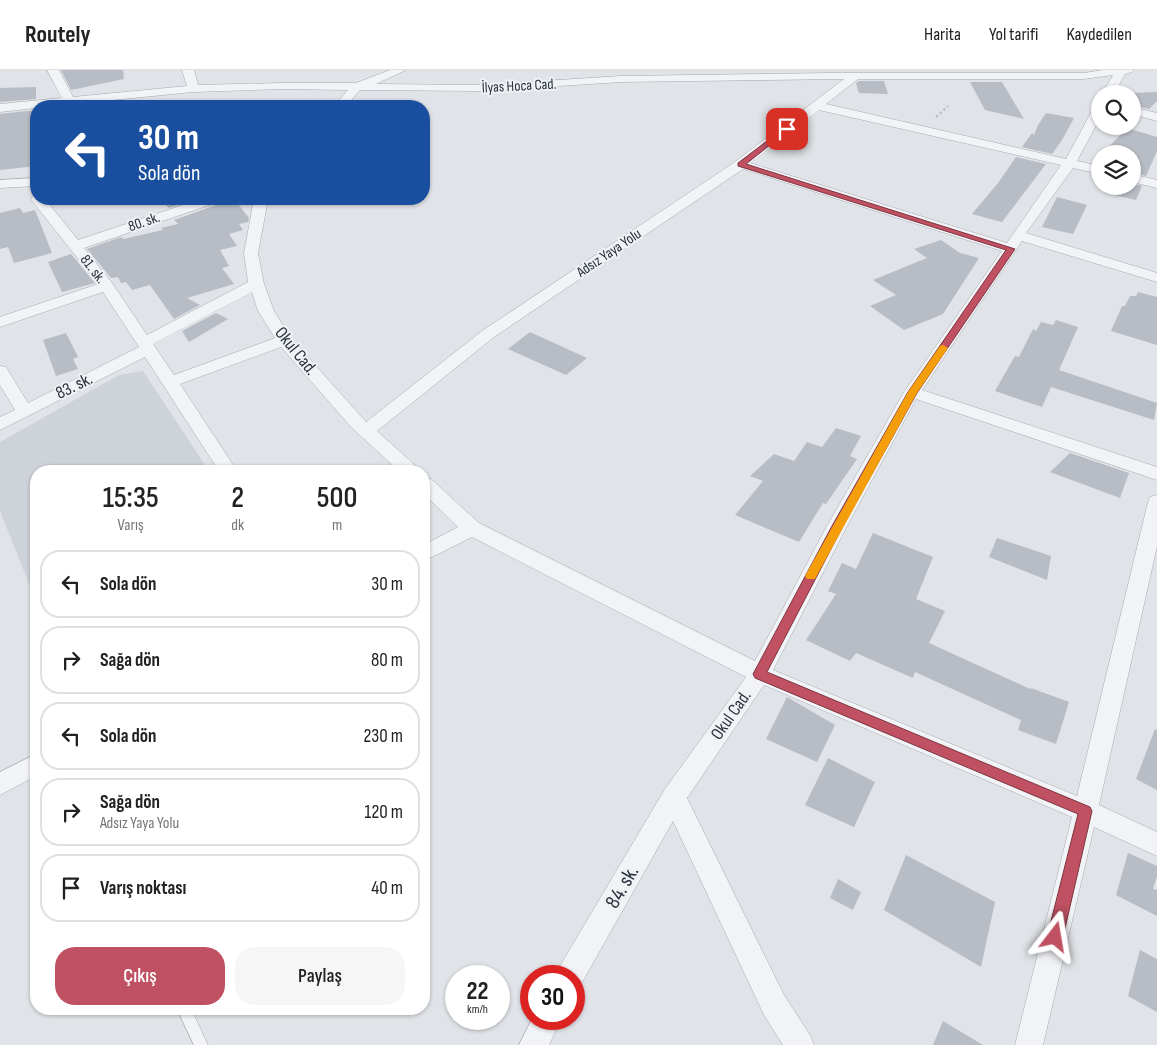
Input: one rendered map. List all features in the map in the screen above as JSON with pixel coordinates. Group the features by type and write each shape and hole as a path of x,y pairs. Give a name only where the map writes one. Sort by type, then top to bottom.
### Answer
{"street":[{"path":"53,70 69,100"},
{"path":"188,70 193,89"},
{"path":"357,87 359,70"},
{"path":"345,100 357,87 400,70"},
{"path":"869,70 881,77"},
{"path":"1114,85 1124,71"},
{"name":"İlyas Hoca Cad.","path":"69,100 193,89 282,86 479,88 619,74 702,73 854,77 1084,76 1124,71"},
{"name":"Adsız Yaya Yolu","path":"366,431 488,334 741,164 854,77"},
{"name":"İlyas Hoca Cad.","path":"0,108 30,105"},
{"path":"817,106 1091,168"},
{"path":"1141,113 1157,117"},
{"path":"1091,124 1070,163 912,392 837,526 760,674 1085,811 1157,844"},
{"path":"741,164 1014,242 1157,278"},
{"path":"1141,180 1157,184"},
{"path":"0,184 30,183"},
{"name":"81. sk.","path":"43,205 107,286 224,465"},
{"name":"80. sk.","path":"75,246 195,205"},
{"name":"Okul Cad.","path":"260,205 251,254 256,284 266,310 284,340 366,431 403,465"},
{"name":"83. sk.","path":"0,424 146,346 256,284"},
{"path":"0,322 107,286"},
{"path":"170,382 284,340"},
{"path":"0,370 24,411"},
{"path":"912,392 1157,474"},
{"name":"Okul Cad.","path":"430,490 472,528 760,674 674,797"},
{"path":"1029,1045 1157,502"},
{"path":"430,551 472,528"},
{"path":"0,784 30,767"},
{"path":"674,797 774,1005 800,1045"},
{"name":"84. sk.","path":"576,965 674,797"},
{"path":"533,1045 541,1030"}],"lane":[{"path":"187,1015 201,1045"}],"shaded area":[{"path":"143,371 205,465 30,465 30,586 0,511 0,442 119,375"}],"building":[{"path":"61,70 123,70 124,79 71,90"},
{"path":"859,81 884,81 888,94 859,93 856,83"},
{"path":"970,82 1002,82 1024,119 985,110"},
{"path":"36,87 36,99 0,102 0,88"},
{"path":"1157,92 1157,101 1149,109 1141,107 1141,93"},
{"path":"30,111 30,167 0,170 0,114"},
{"path":"1046,113 1074,118 1062,140 1052,154 1022,147 1032,133 1034,135"},
{"path":"1141,132 1157,137 1157,151 1146,176 1141,175 1141,145 1111,145 1120,135 1141,135"},
{"path":"1016,157 1046,164 1002,222 972,214 998,183"},
{"path":"1114,195 1138,195 1136,200"},
{"path":"1057,197 1087,205 1073,234 1042,227"},
{"path":"166,205 178,205 169,208"},
{"path":"216,205 239,205 249,218 248,222 239,224 243,230 229,234 237,246 220,250 229,266 222,268 234,284 187,298 200,305 174,319 150,285 132,290 126,282 121,283 118,277 111,278 87,249 121,237 123,239 163,230 161,228 178,224 174,220"},
{"path":"20,208 23,213 35,210 52,253 14,263 8,247 0,249 0,213"},
{"path":"941,240 960,253 979,258 943,314 904,330 870,306 896,295 873,280 927,258 914,249"},
{"path":"71,254 95,283 62,292 48,262"},
{"path":"1138,292 1157,297 1157,345 1111,331 1122,306 1125,306 1130,296 1136,296"},
{"path":"216,313 228,319 189,342 182,331"},
{"path":"1056,320 1078,327 1059,370 1157,403 1154,420 1051,387 1042,407 995,391 1015,356 1019,357 1033,329 1036,331 1041,322 1053,325"},
{"path":"530,332 587,358 566,375 508,349"},
{"path":"66,333 78,357 73,359 78,369 56,376 43,340"},
{"path":"836,428 861,436 850,456 857,459 826,504 823,503 799,542 735,515 763,481 750,476 774,454 794,461 807,442 822,447"},
{"path":"1070,453 1129,473 1120,498 1050,472"},
{"path":"873,533 933,557 916,599 945,611 929,643 1030,689 1069,702 1056,744 1018,730 1021,720 915,672 913,678 856,653 850,661 806,640 836,594 828,591 842,563 856,569"},
{"path":"997,538 1051,556 1047,580 989,557"},
{"path":"787,697 835,725 817,762 766,739"},
{"path":"1155,729 1157,730 1157,790 1136,779"},
{"path":"828,758 875,782 854,827 805,805"},
{"path":"1128,853 1157,866 1157,876 1153,889 1157,890 1157,916 1116,895"},
{"path":"906,855 995,902 981,967 884,910"},
{"path":"838,879 861,892 853,910 830,898"},
{"path":"1140,950 1157,959 1157,1012 1128,996"},
{"path":"943,1021 983,1045 933,1045"}],"slow traffic":[{"path":"811,576 912,392 943,348"}],"route":[{"path":"787,129 741,164 1011,249 912,392 837,526 760,674 1085,811 1055,937"}]}
